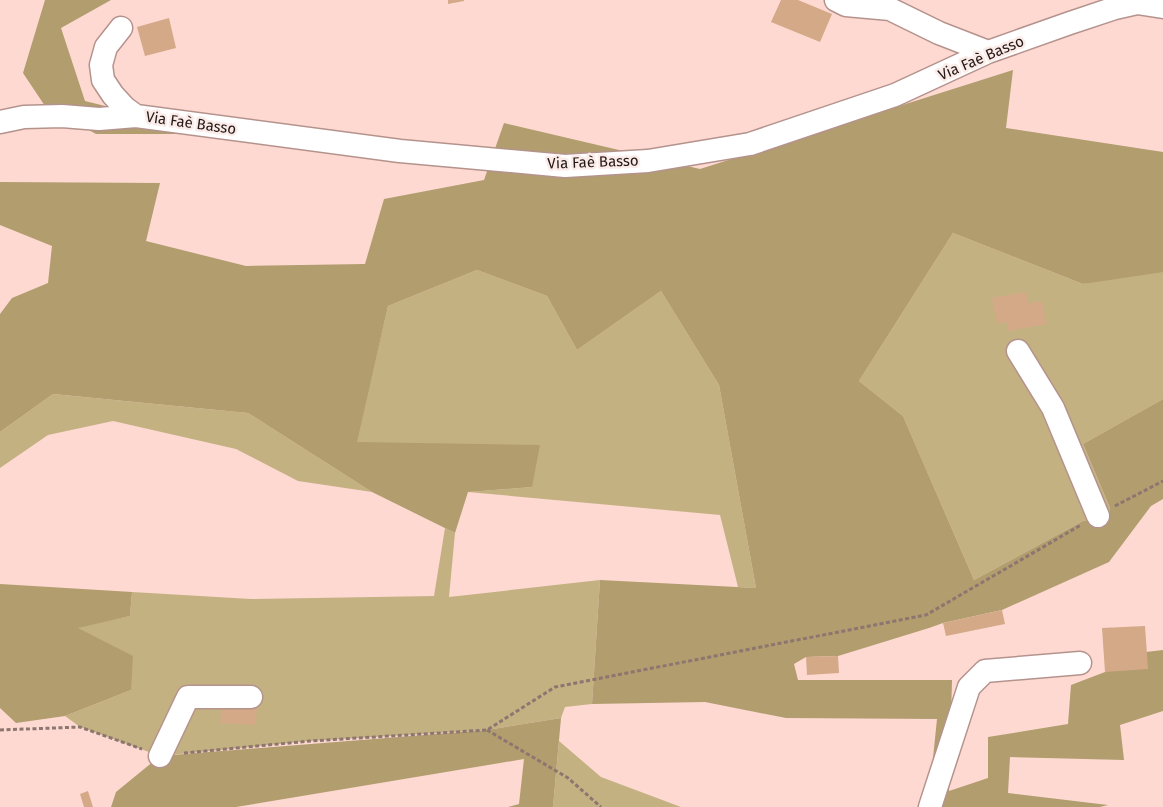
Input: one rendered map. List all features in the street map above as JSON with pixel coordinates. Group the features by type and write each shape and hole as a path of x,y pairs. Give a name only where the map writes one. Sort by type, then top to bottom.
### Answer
{"street":[{"path":"836,0 846,5 890,9 939,34 988,52"},
{"name":"Via Faè Basso","path":"0,122 24,117 62,116 99,119 136,116 400,151 565,166 639,161 750,144 895,96 988,52 1115,8 1135,2 1163,7"},
{"path":"121,28 106,47 101,65 103,80 113,95 125,108 136,116"},
{"path":"1018,351 1053,408 1098,516"},
{"path":"930,807 970,687 984,671 1080,663"},
{"path":"160,756 188,697 251,696"}],"path":[{"path":"0,730 80,727 160,756 310,742 487,730 555,687 926,615 1098,516 1163,481"},
{"path":"487,730 568,778 601,807"}],"shaded area":[{"path":"45,0 111,0 61,28 85,101 218,134 96,134 45,106 23,73"},
{"path":"1013,70 1006,128 1163,152 1163,272 1083,284 953,233 859,381 903,416 974,580 1083,521 1110,515 1110,508 1083,444 1163,399 1163,499 1151,506 1109,562 1002,610 943,623 838,656 806,657 794,664 798,680 952,680 949,791 988,778 988,737 1068,724 1071,685 1105,672 1146,652 1163,650 1163,711 1120,725 1124,760 1010,757 1008,793 1108,805 1100,807 928,807 937,719 786,718 705,702 592,704 600,580 756,588 719,385 661,291 577,350 547,296 477,270 388,306 357,442 540,445 532,487 468,492 455,533 372,492 248,413 53,394 0,432 0,314 12,298 48,283 52,246 0,225 0,182 160,183 146,241 246,266 365,264 384,199 484,180 504,123 700,169"},
{"path":"953,233 1083,284 1163,267 1163,399 1083,444 1110,508 1111,515 1083,521 974,580 903,416 859,381"},
{"path":"477,270 547,296 577,350 661,291 719,385 756,588 738,587 720,515 468,492 532,487 356,442 388,306"},
{"path":"53,394 248,413 372,492 298,481 236,449 113,421 48,435 0,468 0,432"},
{"path":"445,528 455,533 449,597 600,580 592,704 565,707 561,718 487,730 310,741 160,756 80,727 65,716 131,690 77,627 130,616 132,592 251,599 434,596"},
{"path":"0,584 132,592 130,616 78,628 133,656 131,690 65,716 16,723 0,708"},
{"path":"561,718 553,807 508,807 519,804 524,759 236,807 111,807 116,792 160,756 487,730"},
{"path":"559,741 601,777 681,807 553,807"}],"building":[{"path":"448,0 464,0 464,1 448,4"},
{"path":"781,0 798,0 832,14 820,42 771,22"},
{"path":"169,18 176,48 145,56 137,27"},
{"path":"1026,292 1028,303 1042,301 1047,324 1008,331 1007,322 997,324 992,298"},
{"path":"1002,610 1005,624 946,636 943,623"},
{"path":"1145,626 1148,669 1105,672 1102,628"},
{"path":"838,656 839,673 807,675 806,657"},
{"path":"222,700 257,703 256,725 220,723"},
{"path":"88,791 93,807 84,807 80,794"}]}
